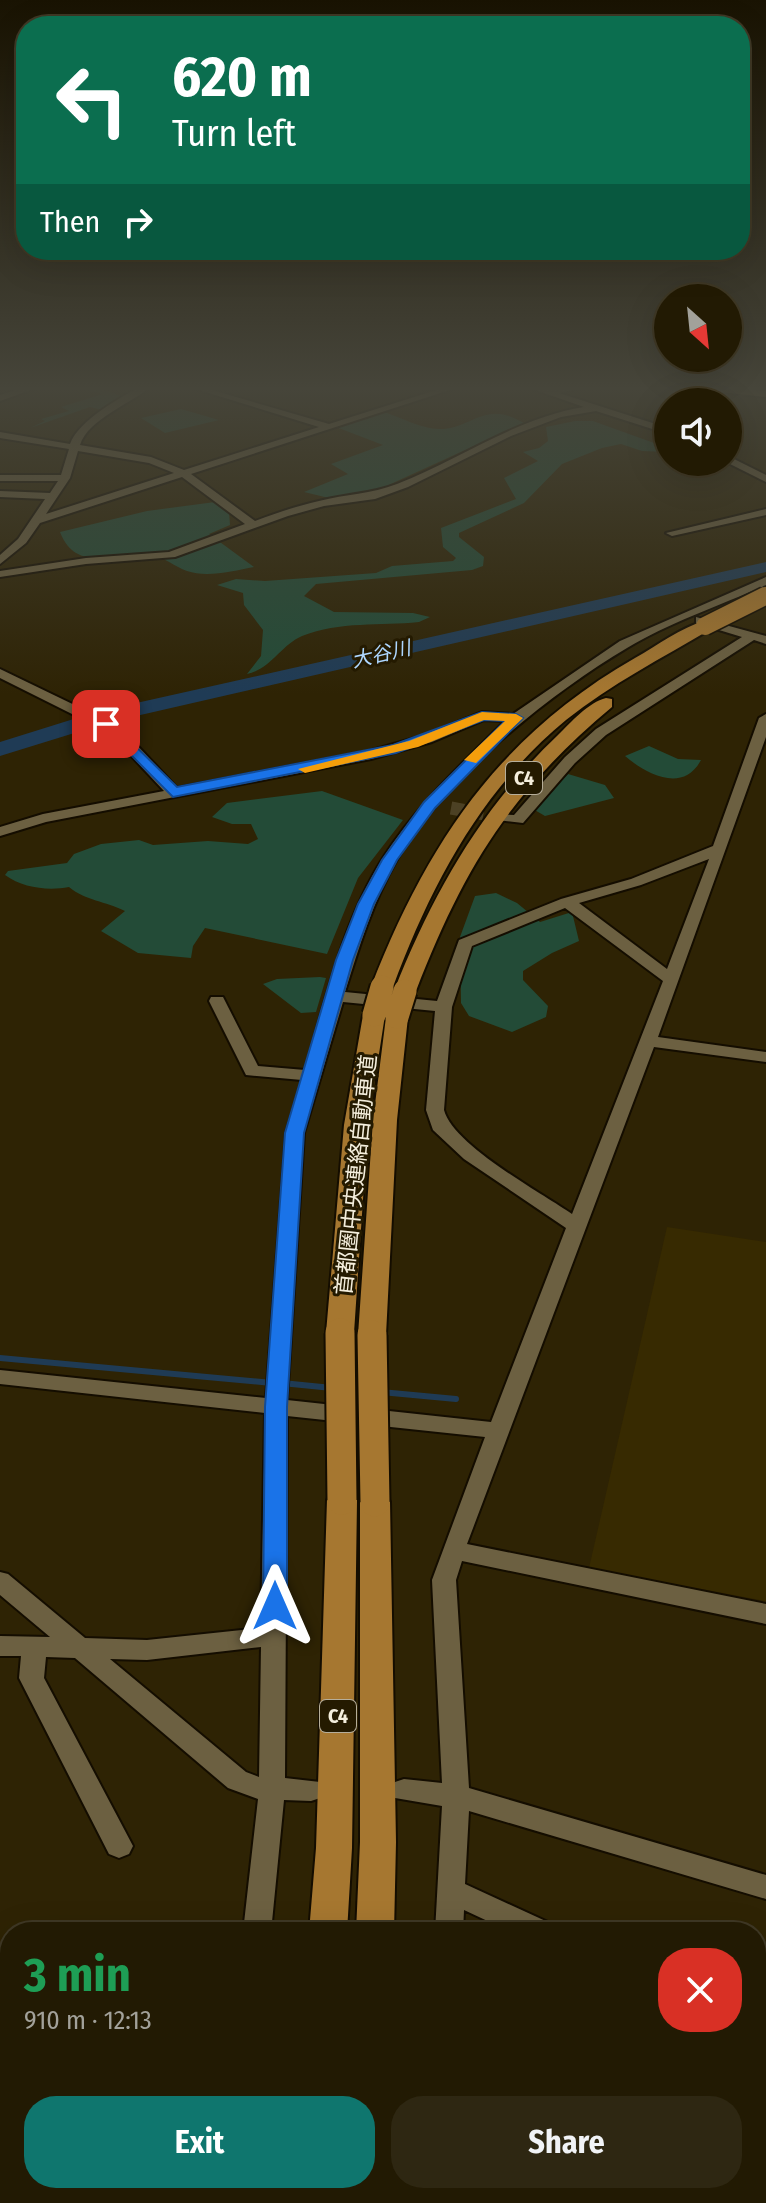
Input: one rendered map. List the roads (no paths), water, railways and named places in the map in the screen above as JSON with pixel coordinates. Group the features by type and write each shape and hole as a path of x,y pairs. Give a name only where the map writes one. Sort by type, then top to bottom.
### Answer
{"highway":[{"name":"首都圏中央連絡自動車道","path":"375,1922 378,1842 358,1501 340,1333 356,1125 385,1016 394,989 469,848 510,792 583,720 712,628 766,595"},
{"name":"首都圏中央連絡自動車道","path":"712,628 766,607"},
{"name":"首都圏中央連絡自動車道","path":"329,1922 372,1335 384,1135 385,1016"}],"street":[{"path":"0,561 18,545 56,489"},
{"path":"37,520 134,489"},
{"path":"204,489 252,524"},
{"path":"0,574 86,561 171,555 252,524 323,503 371,497 394,489"},
{"path":"0,494 52,496"},
{"path":"672,533 766,512"},
{"path":"0,539 18,545"},
{"path":"258,1922 272,1789 277,1378 295,1133 345,960 366,904 389,860 429,805 516,718 592,663 685,616 766,581"},
{"path":"685,616 754,636"},
{"path":"501,817 518,820 570,760 601,732 754,636 766,623"},
{"path":"0,673 115,730 173,792"},
{"path":"0,832 43,818 383,752 427,739 482,716 516,718"},
{"path":"450,1922 456,1796 444,1580 720,849 751,779 766,718"},
{"path":"429,805 451,808"},
{"path":"578,1227 471,1155 439,1126 435,1110 444,1007 465,943 567,902 636,882 720,849"},
{"path":"567,902 671,979"},
{"path":"336,996 444,1007"},
{"path":"217,1001 252,1071 312,1076"},
{"path":"648,1041 766,1057"},
{"path":"0,1377 499,1431"},
{"path":"453,1550 766,1614"},
{"path":"0,1581 237,1780 253,1788 311,1790"},
{"path":"0,1646 147,1650 275,1636"},
{"path":"35,1646 31,1678 119,1846"},
{"path":"404,1790 456,1796 766,1887"},
{"path":"452,1891 519,1922"}],"waterway":[{"name":"大谷川","path":"0,749 104,717 764,567"},
{"path":"0,1358 272,1383"},
{"path":"282,1383 332,1388"},
{"path":"381,1392 456,1399"}],"tunnel":[{"path":"451,808 501,817"}]}
